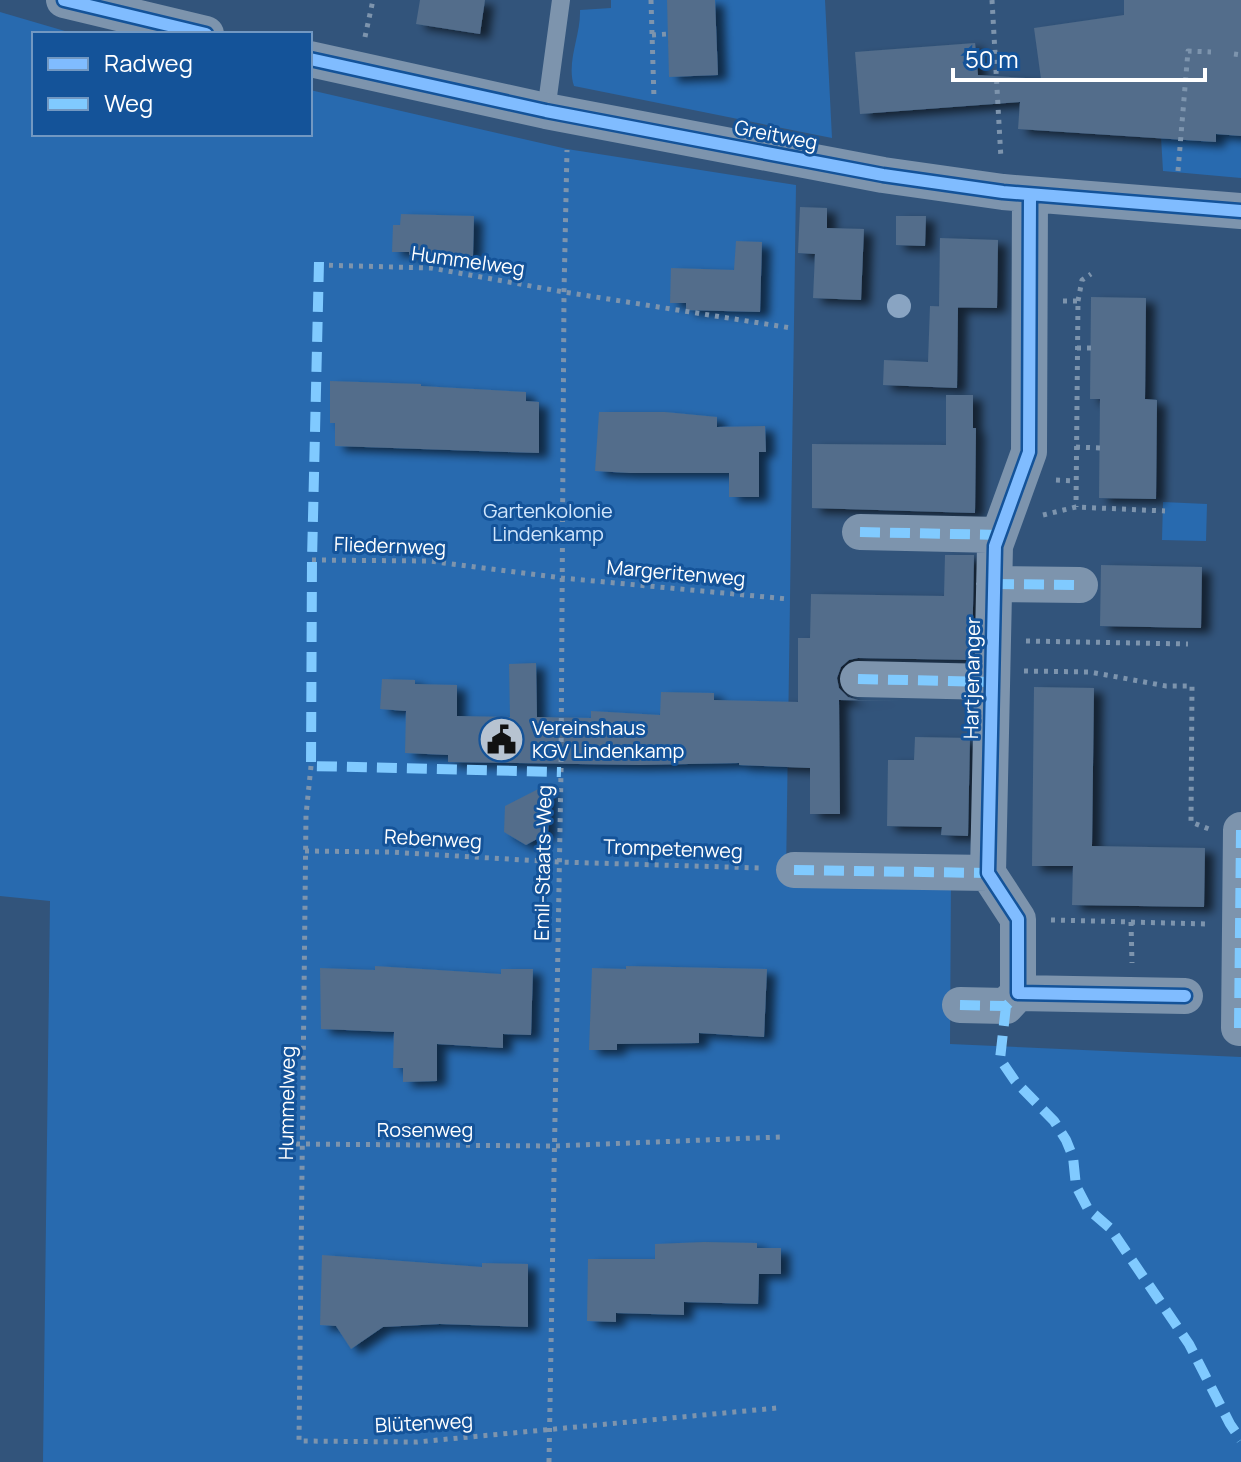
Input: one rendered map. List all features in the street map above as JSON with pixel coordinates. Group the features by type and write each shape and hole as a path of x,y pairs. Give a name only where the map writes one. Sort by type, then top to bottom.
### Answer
{"street":[{"path":"64,0 198,32"},
{"name":"Greitweg","path":"312,59 546,111 790,159 1016,194 1241,211"},
{"name":"Hartjenanger","path":"988,873 995,546 1029,452 1030,300 1016,194"},
{"path":"860,532 1001,529"},
{"path":"994,584 1080,585"},
{"name":"Hartjenanger","path":"858,679 993,664"},
{"path":"1226,832 1239,1028"},
{"path":"782,869 988,873 1018,919 1018,993 1006,1006 960,1005"},
{"path":"1018,993 1185,996"}],"lane":[{"path":"546,111 561,0"}],"path":[{"path":"651,0 655,132"},
{"path":"992,0 1016,194"},
{"path":"652,35 668,34"},
{"path":"1174,208 1188,51 1211,52"},
{"path":"1076,507 1078,301 1082,280 1091,274"},
{"path":"1030,300 1078,301"},
{"path":"1077,348 1091,348"},
{"path":"1076,447 1100,448"},
{"path":"1001,529 1076,507 1165,511"},
{"path":"993,664 1188,644"},
{"path":"993,664 1090,672 1166,686 1192,686 1191,822 1226,832"},
{"path":"1018,919 1211,924 1212,910"}],"green space":[{"path":"611,0 825,0 832,138 574,86 572,68 580,10 611,8"},
{"path":"1153,0 1241,0 1241,178 1163,171"},
{"name":"Gartenkolonie Lindenkamp","path":"0,12 68,32 32,32 32,136 312,136 312,90 567,149 796,185 786,876 951,878 950,1044 1241,1057 1241,1462 43,1462 50,901 0,896"},
{"path":"1163,502 1207,504 1206,541 1162,540"}],"building":[{"path":"420,0 485,0 480,34 416,24"},
{"path":"667,0 715,0 718,75 669,77"},
{"path":"1124,0 1241,0 1241,136 1216,134 1216,142 1018,129 1020,102 860,114 855,52 975,43 978,75 1041,79 1034,28 1124,15"},
{"path":"800,207 827,208 827,228 864,229 861,300 813,298 815,254 798,253"},
{"path":"401,214 474,216 473,256 392,252 393,225 400,225"},
{"path":"896,216 926,216 925,246 896,245"},
{"path":"940,238 998,240 997,308 939,307"},
{"path":"736,241 762,242 760,312 686,310 686,303 670,303 671,268 734,270"},
{"path":"1091,297 1146,298 1145,399 1157,400 1156,499 1099,498 1100,399 1090,399"},
{"path":"930,306 958,307 957,388 883,385 884,360 928,362"},
{"path":"330,381 526,392 526,401 539,402 539,453 335,446 335,423 330,423"},
{"path":"946,395 973,395 973,428 976,428 975,513 812,508 812,444 946,445"},
{"path":"599,412 665,412 717,417 717,427 765,426 766,452 759,452 759,497 729,497 729,473 595,471"},
{"path":"945,555 974,555 972,660 858,658 849,660 841,667 837,678 839,688 848,697 902,701 839,700 840,814 810,814 810,768 739,763 448,762 448,755 405,753 406,711 380,709 382,679 415,680 415,684 457,685 457,716 510,717 509,664 536,663 537,717 591,718 591,711 660,715 661,692 714,693 714,700 798,702 798,638 810,638 811,594 944,596"},
{"path":"1101,565 1202,567 1201,628 1100,626"},
{"path":"1034,687 1094,688 1092,846 1205,848 1204,907 1072,905 1073,866 1032,866"},
{"path":"915,737 970,738 968,836 941,835 942,827 887,826 888,760 914,760"},
{"path":"550,783 548,833 526,845 504,832 505,806"},
{"path":"375,966 501,974 501,969 533,969 531,1035 503,1034 503,1048 437,1044 437,1081 403,1082 403,1068 393,1068 394,1032 321,1029 320,968 375,970"},
{"path":"626,966 767,969 764,1037 699,1033 699,1043 617,1044 617,1050 589,1050 592,968 626,969"},
{"path":"757,1243 757,1248 781,1248 781,1274 759,1274 758,1304 684,1302 684,1315 616,1313 616,1322 587,1321 588,1259 655,1259 655,1244"},
{"path":"322,1255 482,1267 482,1263 528,1264 528,1327 440,1324 383,1327 351,1349 336,1326 320,1325"}],"marked path":[{"path":"319,262 311,766 561,772"},
{"path":"860,532 999,535"},
{"path":"994,584 1080,585"},
{"path":"858,679 992,682"},
{"path":"1239,1028 1241,830"},
{"path":"794,870 988,873"},
{"path":"960,1005 1006,1006 1010,1002"},
{"path":"1006,1006 1000,1059 1015,1081 1054,1121 1073,1157 1076,1186 1088,1209 1110,1228 1189,1344 1241,1440"}],"cycle path":[{"path":"64,0 198,32"},
{"path":"312,59 546,111 883,175 1003,192 1241,211"},
{"path":"1030,195 1029,452 995,546 988,873 1018,919 1018,993 1185,996"}],"place":[{"name":"Vereinshaus KGV Lindenkamp","path":"501,740"}]}
